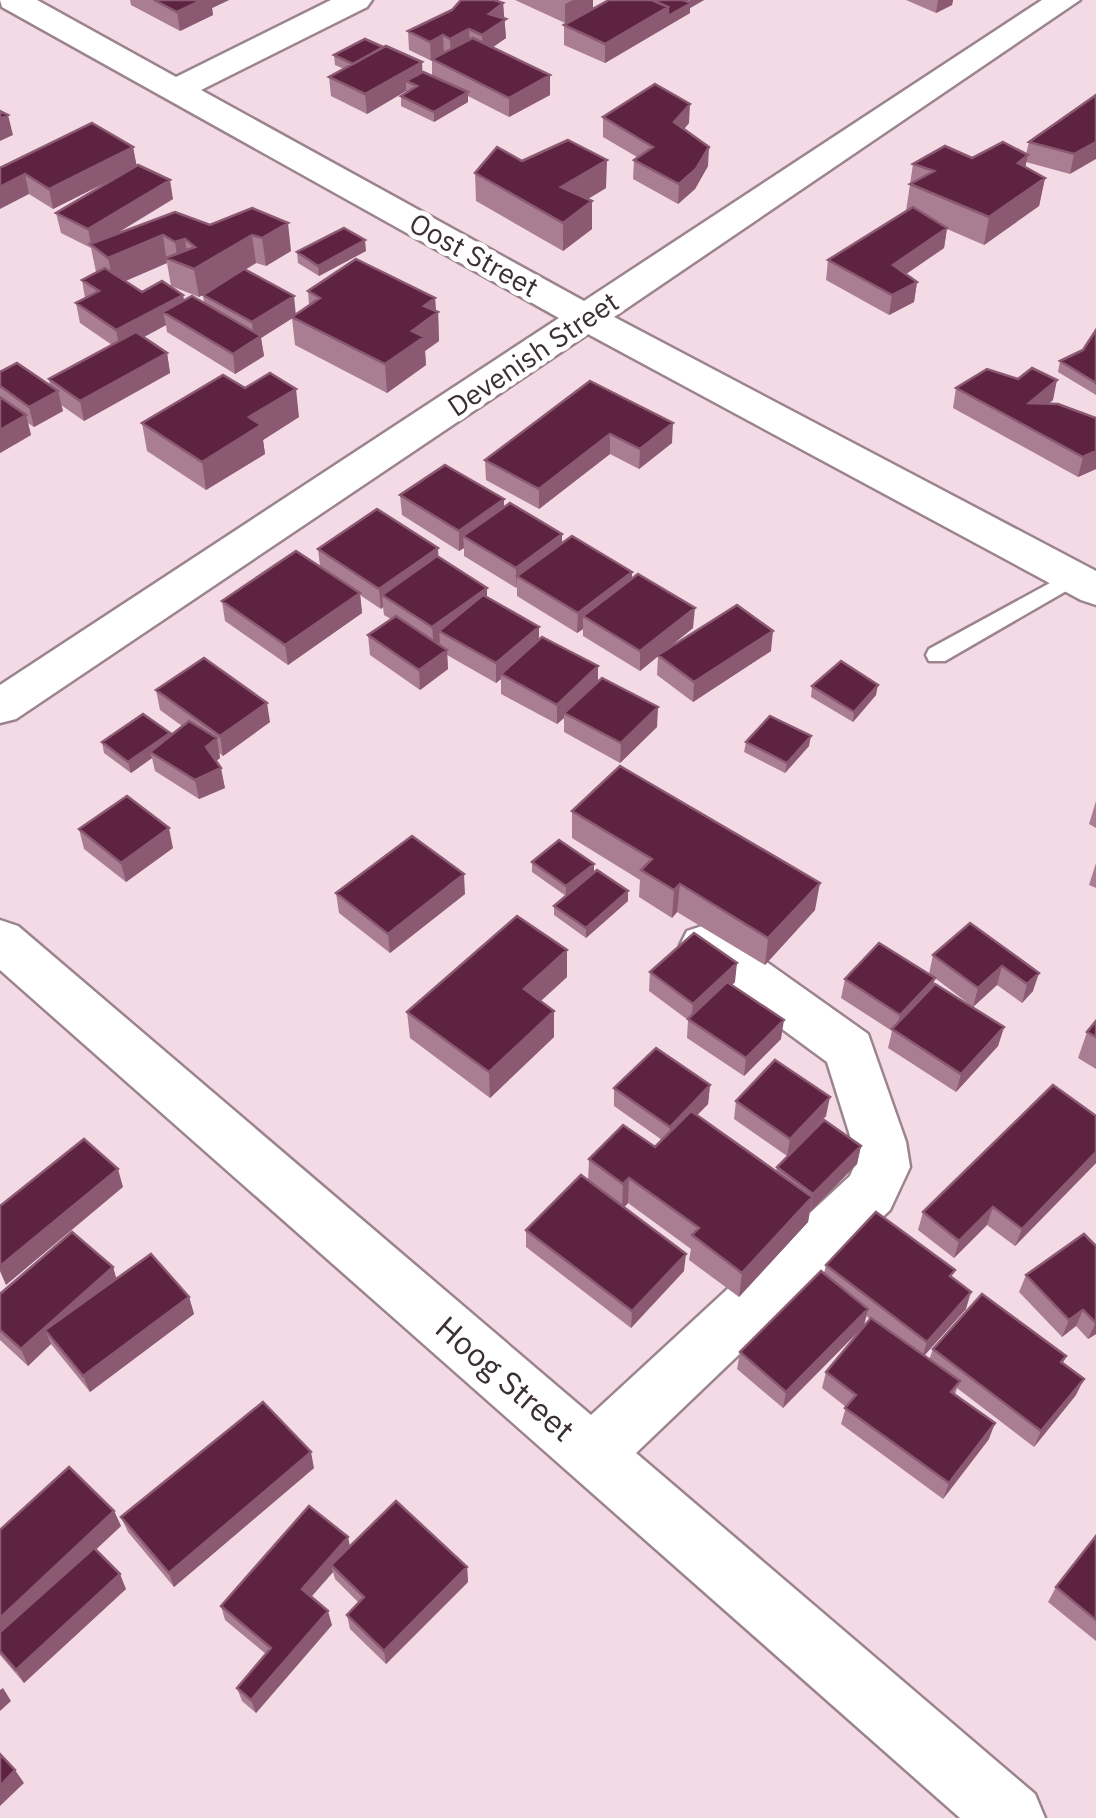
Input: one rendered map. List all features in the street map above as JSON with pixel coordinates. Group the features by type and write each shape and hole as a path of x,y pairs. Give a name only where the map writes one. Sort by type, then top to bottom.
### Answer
{"street":[{"name":"Oost Street","path":"13,0 587,318 1084,584"},
{"path":"176,90 356,0"},
{"name":"Devenish Street","path":"0,707 1064,0"},
{"name":"Hoog Street","path":"0,940 1011,1818"},
{"path":"592,1454 856,1206 870,1192 882,1167 879,1142 849,1049 706,945"}],"lane":[{"path":"937,655 1084,584"}],"building":[{"path":"154,0 202,0 177,12"},
{"path":"461,0 503,3 489,14 506,19 482,35 469,29 450,39 443,35 430,42 408,31 452,10"},
{"path":"609,0 652,0 668,7 605,44 564,25"},
{"path":"652,0 691,3 668,16 668,7"},
{"path":"473,38 550,75 509,98 432,59"},
{"path":"365,39 383,47 353,64 334,55"},
{"path":"386,46 422,62 365,94 329,77"},
{"path":"423,72 468,92 434,112 401,96 417,86 406,81"},
{"path":"655,84 690,104 674,122 709,147 696,169 679,184 634,160 653,147 603,117"},
{"path":"1096,95 1096,142 1074,154 1029,142"},
{"path":"92,123 133,147 49,189 25,174 0,187 0,168"},
{"path":"568,140 607,160 561,187 592,201 563,223 475,173 497,147 522,161"},
{"path":"1003,142 1028,155 1018,163 1045,178 989,217 910,184 934,171 913,164 945,146 972,158"},
{"path":"138,165 170,180 88,229 56,213"},
{"path":"913,207 947,228 893,265 917,282 892,295 828,260"},
{"path":"252,208 288,223 262,238 252,235 194,269 166,258 195,247 185,239 175,242 163,235 108,258 90,244 175,212 210,225"},
{"path":"344,228 365,240 318,266 297,252"},
{"path":"356,259 435,298 424,306 438,312 412,331 424,337 385,364 292,317 320,298 308,291"},
{"path":"105,268 142,292 162,281 183,295 116,330 76,303 99,291 82,280"},
{"path":"244,269 294,296 252,322 203,295"},
{"path":"192,296 261,336 233,354 163,312"},
{"path":"1096,330 1096,383 1060,361 1083,350"},
{"path":"136,332 167,353 80,401 49,379"},
{"path":"17,363 58,391 29,407 0,386 0,372"},
{"path":"1032,368 1057,380 1029,403 1058,404 1096,418 1096,451 1083,457 956,388 987,369 1018,379"},
{"path":"270,373 296,389 249,417 261,425 202,462 142,423 223,375 245,388"},
{"path":"590,381 673,423 640,449 610,434 539,489 485,460"},
{"path":"0,397 26,415 0,430"},
{"path":"445,465 504,499 459,531 400,495"},
{"path":"510,503 562,534 516,568 463,536"},
{"path":"377,509 438,548 379,589 318,549"},
{"path":"572,536 632,572 578,613 517,576"},
{"path":"296,551 360,593 285,645 222,601"},
{"path":"437,556 487,588 432,627 382,595"},
{"path":"638,574 695,608 640,651 583,616"},
{"path":"483,595 539,627 496,663 439,631"},
{"path":"737,605 773,631 694,682 658,655"},
{"path":"396,616 447,650 419,670 368,635"},
{"path":"542,637 598,666 557,705 501,674"},
{"path":"204,658 267,703 220,736 156,690"},
{"path":"841,661 878,685 854,712 812,686"},
{"path":"602,678 658,707 621,743 564,713"},
{"path":"143,714 170,733 128,762 102,742"},
{"path":"770,716 811,736 787,763 746,742"},
{"path":"189,721 217,738 206,747 221,768 195,780 150,752"},
{"path":"620,766 820,883 768,938 680,884 674,890 641,870 652,859 572,811"},
{"path":"127,796 169,828 121,863 79,829"},
{"path":"412,836 464,874 388,934 336,893"},
{"path":"559,840 594,864 566,886 532,862"},
{"path":"597,870 628,891 586,928 554,906"},
{"path":"517,916 567,950 524,989 554,1011 489,1072 407,1012"},
{"path":"970,923 1039,973 1027,984 1002,966 978,988 933,955"},
{"path":"694,933 737,963 693,1004 650,972"},
{"path":"879,943 935,978 900,1015 845,979"},
{"path":"727,982 784,1020 746,1058 688,1019"},
{"path":"935,984 1004,1027 961,1074 892,1029"},
{"path":"1096,1021 1096,1037 1087,1032"},
{"path":"656,1048 710,1085 670,1127 614,1088"},
{"path":"775,1060 830,1097 790,1139 736,1101"},
{"path":"1053,1085 1096,1116 1096,1152 1022,1229 993,1207 959,1241 923,1212"},
{"path":"691,1111 812,1197 742,1273 692,1235 699,1228 629,1178 623,1184 589,1159 623,1125 655,1147"},
{"path":"824,1120 861,1146 813,1194 777,1167"},
{"path":"84,1139 118,1169 0,1266 0,1206"},
{"path":"581,1175 686,1254 632,1311 526,1230"},
{"path":"876,1212 955,1270 950,1276 971,1292 927,1342 826,1265"},
{"path":"72,1232 113,1267 21,1349 0,1330 0,1294"},
{"path":"1084,1234 1096,1246 1096,1323 1083,1310 1069,1320 1026,1275"},
{"path":"151,1254 189,1297 83,1376 45,1330"},
{"path":"821,1271 868,1309 786,1392 740,1352"},
{"path":"982,1294 1066,1356 1061,1362 1084,1379 1041,1431 933,1349"},
{"path":"871,1318 960,1381 951,1392 995,1423 949,1483 845,1408 856,1395 826,1372"},
{"path":"263,1402 311,1452 169,1573 121,1517"},
{"path":"69,1467 114,1511 0,1618 0,1530"},
{"path":"396,1501 467,1567 384,1651 347,1615 364,1597 331,1565"},
{"path":"309,1506 348,1537 302,1589 328,1611 251,1700 237,1688 271,1648 221,1606"},
{"path":"1096,1536 1096,1620 1056,1587"},
{"path":"94,1548 120,1574 16,1670 0,1651 0,1632"},
{"path":"0,1754 15,1770 0,1786"}]}
